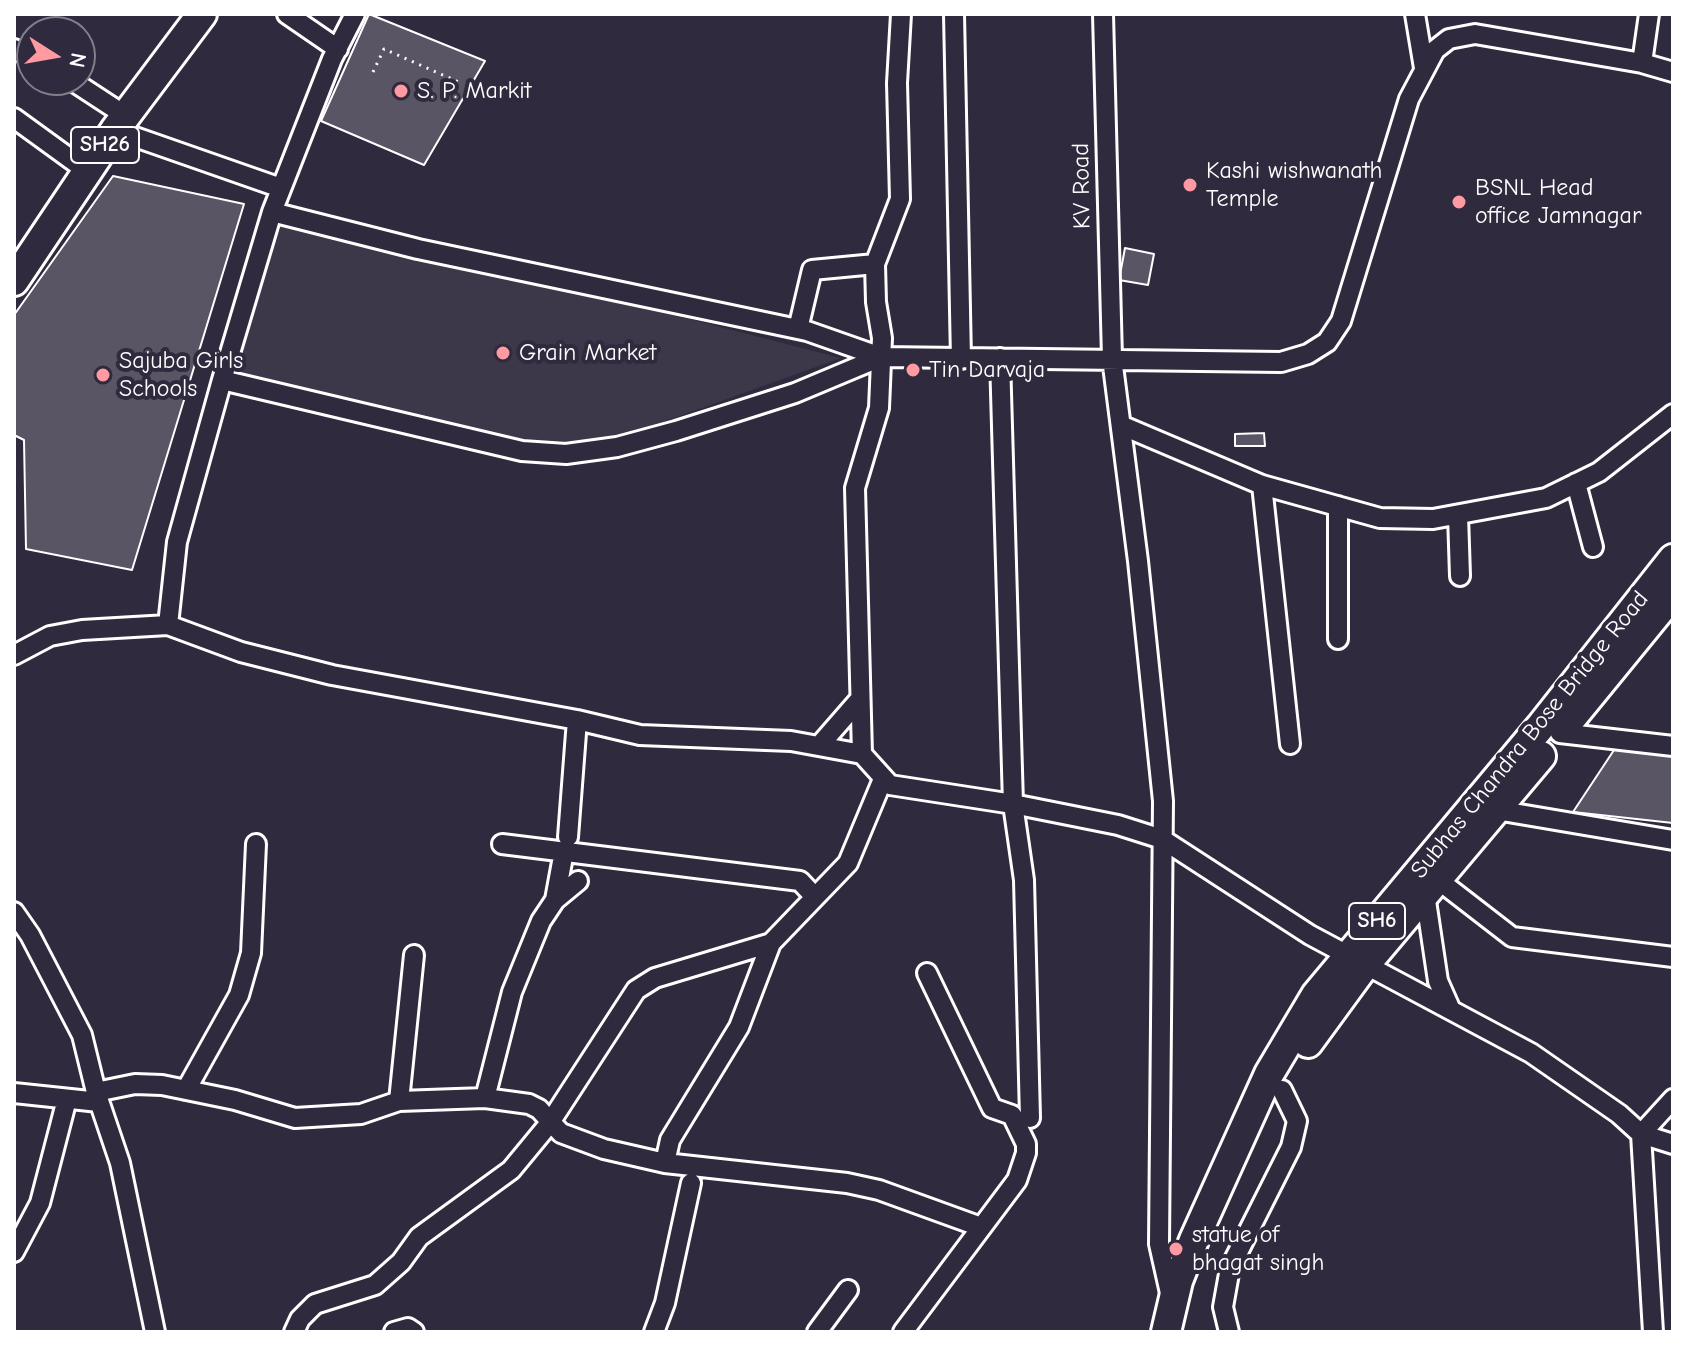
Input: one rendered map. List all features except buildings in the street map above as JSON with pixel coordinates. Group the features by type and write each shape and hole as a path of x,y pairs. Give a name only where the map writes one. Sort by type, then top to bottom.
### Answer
{"main road":[{"name":"SH26","path":"14,281 120,123 202,14"},
{"name":"Subhas Chandra Bose Bridge Road","path":"1175,1322 1188,1299 1254,1145 1357,959 1673,559"},
{"name":"Subhas Chandra Bose Bridge Road","path":"1175,1322 1194,1240 1269,1074 1316,995 1431,887 1673,594"}],"street":[{"path":"287,14 338,49"},
{"path":"168,625 177,542 272,212 355,14"},
{"path":"901,14 897,83 900,199 875,264 881,357 879,408 855,488 862,754 890,785 1013,804 1118,825 1162,839 1297,927 1531,1053 1619,1114 1641,1134 1673,1144"},
{"path":"954,14 961,359"},
{"name":"KV Road","path":"1103,14 1112,358 1123,426 1163,801 1159,1244 1175,1322"},
{"path":"1415,14 1424,68"},
{"path":"1642,63 1649,14"},
{"path":"272,212 418,249 798,329 881,357 1281,362 1308,354 1327,342 1350,298 1409,99 1435,50 1449,39 1475,34 1642,63 1673,72"},
{"path":"89,96 120,123 281,188"},
{"path":"14,118 87,171"},
{"path":"798,329 812,270 875,264"},
{"path":"222,380 522,451 566,454 617,447 676,431 795,393 881,357"},
{"path":"1000,358 1013,804 1024,880 1030,1118"},
{"path":"1123,426 1262,485 1393,519 1433,519 1546,498 1599,472 1673,414"},
{"path":"1576,483 1593,547"},
{"path":"1262,485 1290,744"},
{"path":"1338,506 1338,639"},
{"path":"1458,515 1460,576"},
{"path":"14,655 50,636 82,630 168,625 241,652 332,675 577,720 640,735 791,741 862,754"},
{"path":"819,746 860,699"},
{"path":"555,900 566,844 577,720"},
{"path":"1560,733 1673,746"},
{"path":"665,1163 670,1140 739,1027 771,943 848,863 883,779"},
{"path":"1496,810 1673,840"},
{"path":"186,1090 239,995 251,953 256,844"},
{"path":"502,844 566,844 800,881 815,897"},
{"path":"485,1098 512,992 541,921 555,900 578,881"},
{"path":"1431,887 1438,981 1450,1008"},
{"path":"1431,887 1512,937 1673,957"},
{"path":"14,912 30,935 82,1035 97,1097 120,1163 155,1332"},
{"path":"294,1332 300,1319 315,1304 381,1280 419,1237 511,1170 549,1124 636,990 655,978 771,943"},
{"path":"399,1101 414,955"},
{"path":"903,1332 1017,1180 1026,1144 1012,1115 992,1108 927,973"},
{"path":"14,1093 67,1099 97,1097 149,1083 235,1100 295,1118 361,1114 399,1101 485,1098 535,1106 549,1124 573,1139 604,1149 665,1163 847,1183 879,1190 981,1227"},
{"path":"1229,1332 1223,1307 1230,1268 1291,1147 1297,1121 1282,1090"},
{"path":"14,1252 40,1203 67,1099"},
{"path":"1653,1332 1641,1134 1673,1099"},
{"path":"654,1332 665,1303 691,1183"},
{"path":"817,1332 848,1290"},
{"path":"394,1332 408,1328 414,1332"}],"path":[{"path":"373,72 384,49 461,83"}],"shaded area":[{"name":"Grain Market","path":"269,211 841,358 663,422 563,449 321,399 243,377 232,368"}],"place":[{"name":"S. P. Markit","path":"401,91"},
{"name":"Kashi wishwanath Temple","path":"1190,185"},
{"name":"BSNL Head office Jamnagar","path":"1459,202"},
{"name":"Grain Market","path":"503,353"},
{"name":"Tin Darvaja","path":"913,370"},
{"name":"Sajuba Girls Schools","path":"103,375"},
{"name":"statue of bhagat singh","path":"1176,1249"}]}
